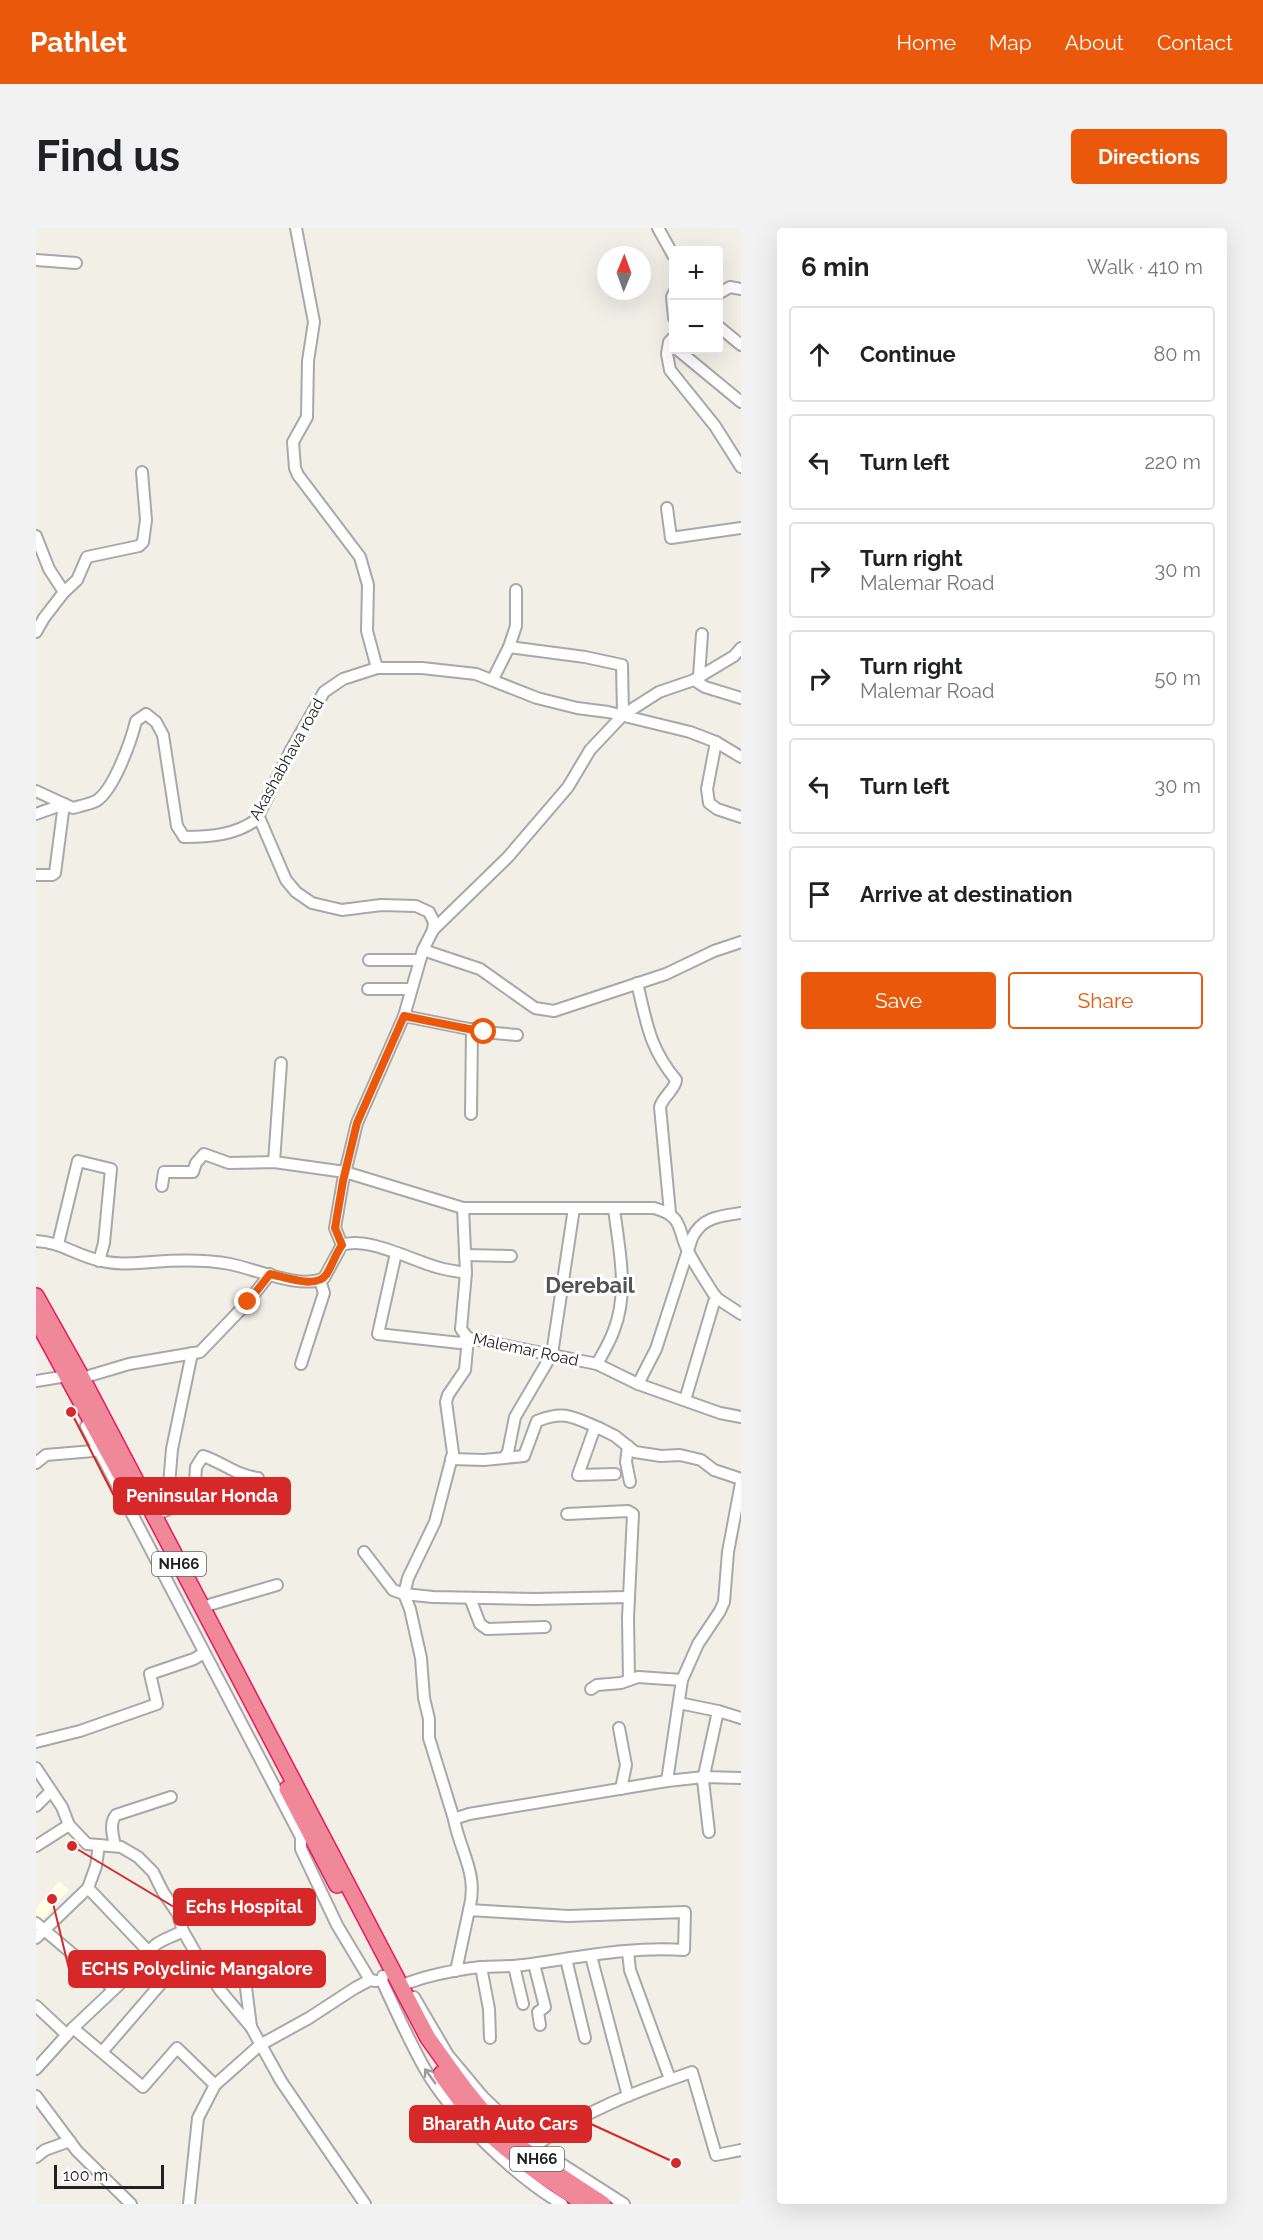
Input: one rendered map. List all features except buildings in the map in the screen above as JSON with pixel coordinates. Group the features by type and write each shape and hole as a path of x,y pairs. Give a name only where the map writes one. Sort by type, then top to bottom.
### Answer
{"highway":[{"name":"NH66","path":"36,1296 103,1450 388,1983 438,2071 481,2126 543,2177 584,2204"},
{"name":"NH66","path":"36,1319 70,1377 160,1513 202,1607 322,1832 388,1983 456,2077 505,2134 603,2204"}],"street":[{"path":"296,228 314,321 308,361 307,417 293,442 295,468 360,557 368,585 367,631 377,668"},
{"path":"658,228 669,249"},
{"path":"666,228 670,246"},
{"path":"36,260 76,263"},
{"path":"723,291 730,287 741,289"},
{"path":"723,330 741,345"},
{"path":"669,351 667,354 670,370 715,426 741,466"},
{"path":"686,354 741,402"},
{"path":"36,632 64,592 77,580 87,557 139,546 143,542 146,520 142,472"},
{"path":"667,508 671,538 741,528"},
{"path":"36,536 49,569 64,592"},
{"path":"493,679 509,647 516,626 516,590"},
{"path":"702,634 697,678 705,687 741,698"},
{"path":"509,647 585,657 622,665 623,715"},
{"path":"342,1245 335,1228 357,1123 404,1016 421,955 433,930 508,857 568,787 590,750 623,715 660,692 697,678 734,656 741,648"},
{"name":"Akashabhava road","path":"36,791 55,802 73,808 97,800 108,787 130,747 136,721 146,714 156,722 163,735 177,826 184,837 231,833 245,828 256,820 291,750 324,692 343,679 377,668 422,668 476,674 537,698 577,708 623,715 681,730 716,742 741,758"},
{"path":"716,742 707,789 709,803 717,809 741,817"},
{"path":"36,814 64,804 55,873 36,875"},
{"path":"258,815 286,880 296,892 312,903 342,910 381,905 416,906 429,912 434,918 433,930"},
{"path":"369,960 421,955 480,969 535,1008 545,1011 565,1008 666,974 714,951 741,942"},
{"path":"637,983 651,1040 658,1055 676,1080 676,1084 660,1107 670,1213 679,1225 687,1252 718,1299 741,1314"},
{"path":"368,989 410,989"},
{"path":"404,1016 517,1035"},
{"path":"471,1114 472,1029"},
{"path":"274,1162 280,1063"},
{"path":"162,1186 164,1172 193,1172 196,1163 204,1155 229,1163 274,1162 345,1172 463,1208 654,1208 670,1213"},
{"path":"58,1244 78,1161 111,1169 104,1244 99,1261"},
{"name":"Malemar Road","path":"463,1208 466,1273 461,1329 468,1338 597,1364 638,1383 720,1413 741,1417"},
{"path":"506,1455 515,1418 552,1354 566,1277 574,1208"},
{"path":"597,1364 614,1330 619,1314 622,1277 614,1209"},
{"path":"638,1383 646,1372 656,1349 697,1227 705,1220 714,1217 741,1213"},
{"path":"36,1242 58,1244 99,1261 126,1263 188,1260 229,1264 295,1280 324,1278 342,1245 350,1243 366,1245 435,1267 466,1273"},
{"path":"396,1253 378,1334 460,1343 468,1338"},
{"path":"465,1255 511,1256"},
{"path":"36,1381 70,1377 200,1352 248,1302 270,1274"},
{"path":"301,1364 324,1293 320,1280"},
{"path":"685,1400 714,1302"},
{"path":"36,1334 70,1377"},
{"path":"456,1971 472,1901 473,1878 456,1832 429,1738 429,1719 423,1698 421,1658 410,1609 404,1594 408,1578 435,1522 453,1453 446,1402 448,1395 465,1370 468,1338"},
{"path":"160,1513 192,1353"},
{"path":"451,1459 484,1460 524,1456 537,1421 549,1416 565,1414 615,1436 635,1452 680,1455 701,1460 714,1470 741,1481 728,1552 722,1606 698,1644 682,1680 667,1781"},
{"path":"599,1428 594,1430 578,1475 615,1474"},
{"path":"628,1446 626,1462 630,1482"},
{"path":"36,1463 46,1455 103,1450 204,1653 301,1837 301,1850 337,1925 388,1983 425,2070 453,2107 505,2161 562,2204"},
{"path":"160,1513 194,1498 195,1467 203,1456 217,1461 225,1468 242,1476 258,1478"},
{"path":"567,1514 628,1511 633,1514 628,1597 629,1680"},
{"path":"364,1552 393,1590 404,1594 470,1598 628,1597"},
{"path":"202,1607 277,1585"},
{"path":"470,1598 480,1624 487,1629 545,1627"},
{"path":"36,1742 80,1731 157,1704 150,1674 194,1659 204,1653"},
{"path":"591,1689 597,1685 638,1677 682,1680"},
{"path":"679,1703 718,1710 741,1718"},
{"path":"709,1832 704,1776 718,1710"},
{"path":"619,1728 626,1765 621,1789"},
{"path":"36,1768 42,1797 62,1807 69,1825 87,1844 121,1847 138,1857 153,1872 178,1914 183,1931 220,1990 251,2027 281,2081 364,2204"},
{"path":"454,1819 469,1814 667,1781 704,1776 741,1778"},
{"path":"115,1846 113,1817 171,1797"},
{"path":"36,1846 69,1825"},
{"path":"99,1845 96,1866 88,1888 39,1931 114,1989"},
{"path":"88,1888 148,1951"},
{"path":"189,2204 198,2118 215,2085 260,2045 309,2019 388,1983 423,1976 482,1967 534,1964 657,1948 684,1950 685,1912 568,1916 469,1910"},
{"path":"36,2069 70,2032 143,1962 148,1951 161,1939 171,1938 183,1931"},
{"path":"628,1952 630,1970 670,2079"},
{"path":"591,1956 628,2096"},
{"path":"566,1959 585,2038"},
{"path":"251,2027 244,1972 291,1960"},
{"path":"534,1964 544,2007 538,2012 540,2025"},
{"path":"514,1966 523,2004"},
{"path":"482,1967 489,2009 490,2038"},
{"path":"102,2052 164,1980"},
{"path":"36,2006 70,2032 102,2052 143,2087 177,2048 215,2085"},
{"path":"535,2146 583,2116 692,2072 716,2155 741,2150"},
{"path":"36,2096 77,2151 130,2204"},
{"path":"479,2101 535,2146 624,2204"},
{"path":"36,2157 45,2150 70,2141"},
{"path":"542,2190 544,2196 554,2204"}],"shaded area":[{"path":"59,1881 69,1890 41,1921 36,1914 36,1908"}],"place":[{"name":"Peninsular Honda","path":"71,1412"},
{"name":"Echs Hospital","path":"72,1846"},
{"name":"ECHS Polyclinic Mangalore","path":"52,1899"},
{"name":"Bharath Auto Cars","path":"676,2163"}],"district":[{"name":"Derebail","path":"590,1285"}],"route":[{"path":"248,1302 270,1274 295,1280 316,1281 324,1278 342,1245 335,1228 343,1181 357,1123 404,1016 484,1032"}]}
